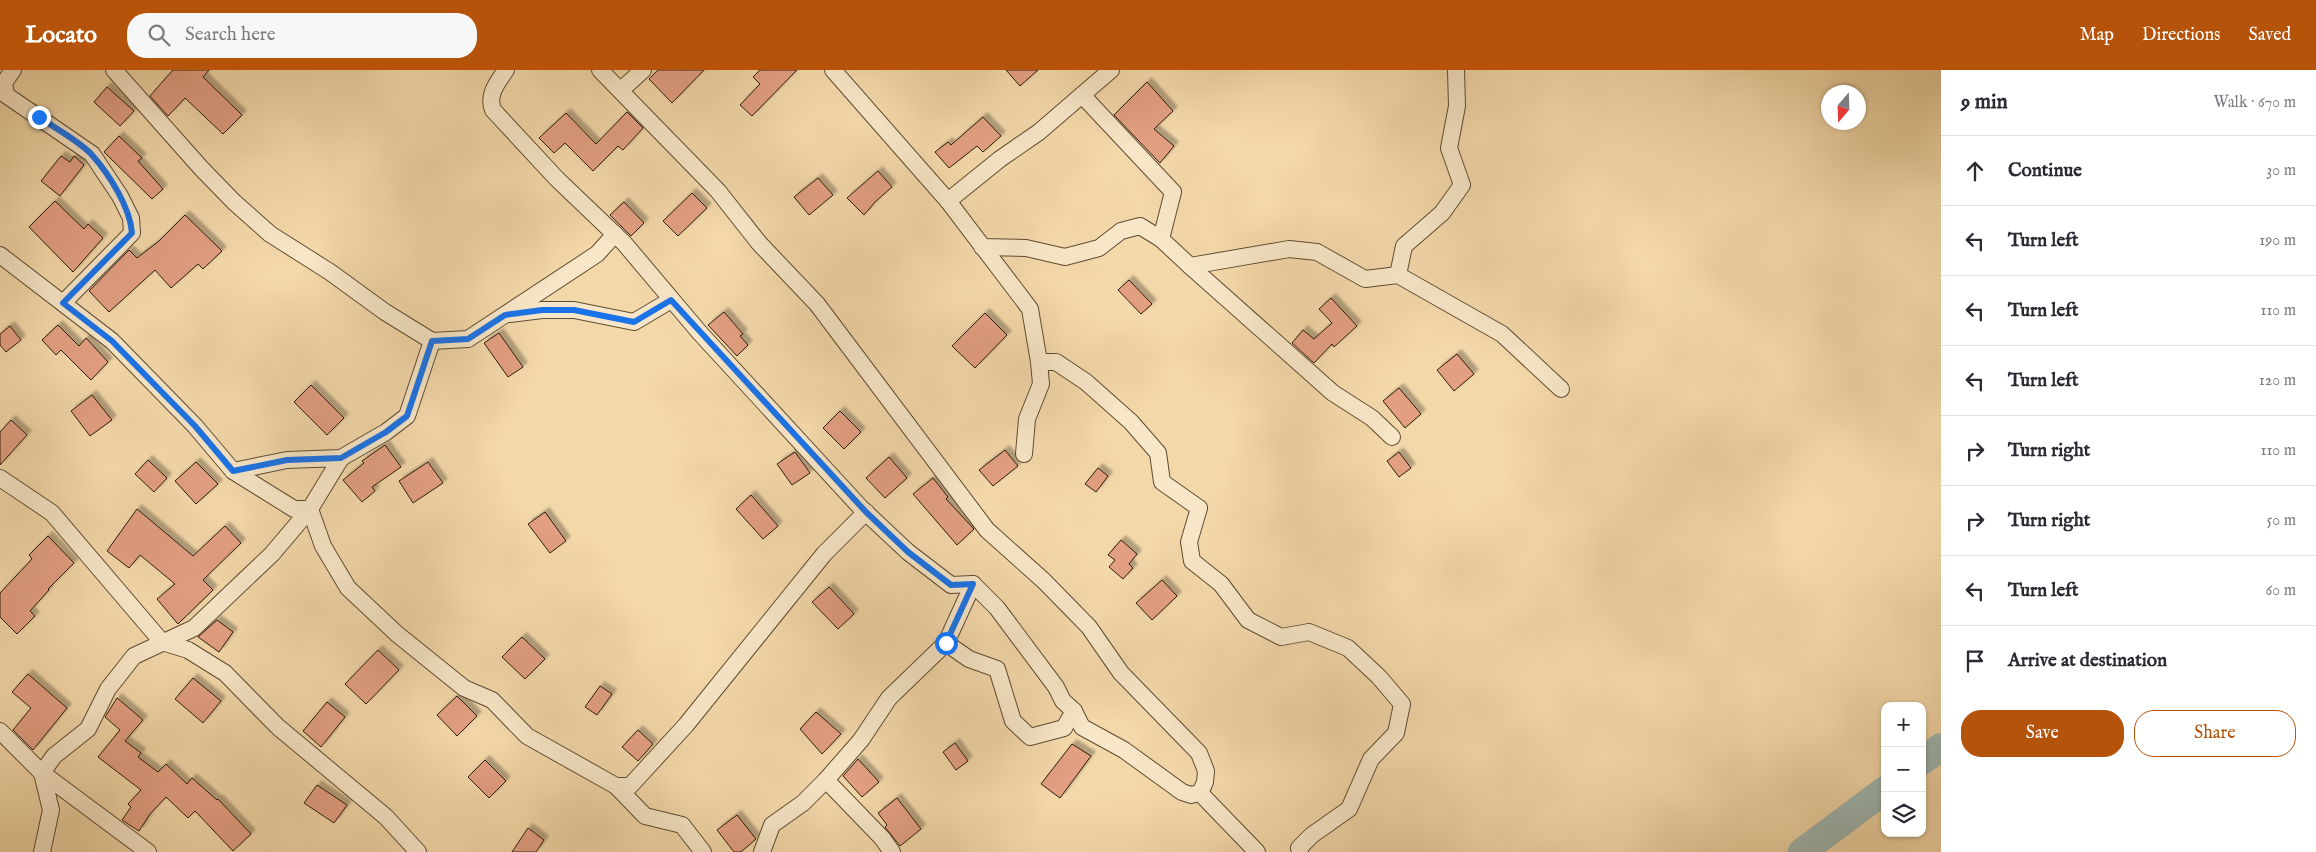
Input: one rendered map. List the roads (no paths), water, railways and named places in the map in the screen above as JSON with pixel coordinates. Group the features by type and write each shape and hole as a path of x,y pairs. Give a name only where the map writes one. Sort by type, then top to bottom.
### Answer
{"street":[{"path":"13,70 4,83 6,95 92,154 120,196 131,218 132,233 63,303"},
{"path":"114,70 207,175 270,234 330,272 385,312 432,341 468,339 597,254 615,234"},
{"path":"506,70 492,94 490,102 494,110 562,184 615,234 671,300 866,512 908,552 951,585 973,584 997,608 1056,687 1063,701 1074,711 1082,727 1124,750 1167,783 1182,792 1191,795 1200,793"},
{"path":"600,70 718,191 759,243 817,304 987,530 1044,581 1089,627 1121,673 1198,753 1206,771 1205,782 1200,793"},
{"path":"620,90 643,70"},
{"path":"833,70 948,201 1030,309 1041,384 1027,419 1024,454"},
{"path":"948,201 1000,159 1039,132 1111,70"},
{"path":"1398,275 1404,246 1442,213 1462,185 1449,148 1457,106 1456,70"},
{"path":"1082,96 1173,192 1161,240"},
{"path":"982,247 1026,248 1065,257 1100,248 1122,231 1140,226 1161,240 1333,393 1372,418 1392,437"},
{"path":"1190,266 1289,249 1317,252 1365,279 1398,275 1502,334 1561,389"},
{"path":"0,255 112,341 195,426 233,471 294,509 310,509"},
{"path":"505,315 542,310 574,310 634,322 671,300"},
{"path":"233,471 287,460 341,458 386,432 407,416 432,341"},
{"path":"1039,362 1056,362 1086,382 1131,422 1158,453 1162,482 1199,508 1189,542 1192,561 1221,584 1248,620 1281,637 1309,632 1348,648 1402,704 1396,733 1371,759 1349,809 1312,835 1300,848 1300,852"},
{"path":"42,852 51,810 42,773 54,756 88,729 108,689 134,656 194,628 272,554 310,509 341,458"},
{"path":"0,478 52,514 162,642 188,650 225,673 278,727 386,817 418,852"},
{"path":"310,509 323,546 348,588 397,634 464,688 492,700 527,736 616,786 645,816 682,825 703,852"},
{"path":"616,786 630,786 686,725 824,554 866,512"},
{"path":"762,852 772,825 803,804 826,780 861,740 889,698 946,643 973,584"},
{"path":"946,643 969,659 996,669 1013,721 1030,737 1064,728 1074,711"},
{"path":"0,731 42,773 148,852"},
{"path":"826,780 882,838 892,852"},
{"path":"1200,793 1257,852"}],"waterway":[{"path":"1926,758 1941,747"},
{"path":"1802,852 1882,792"}]}
